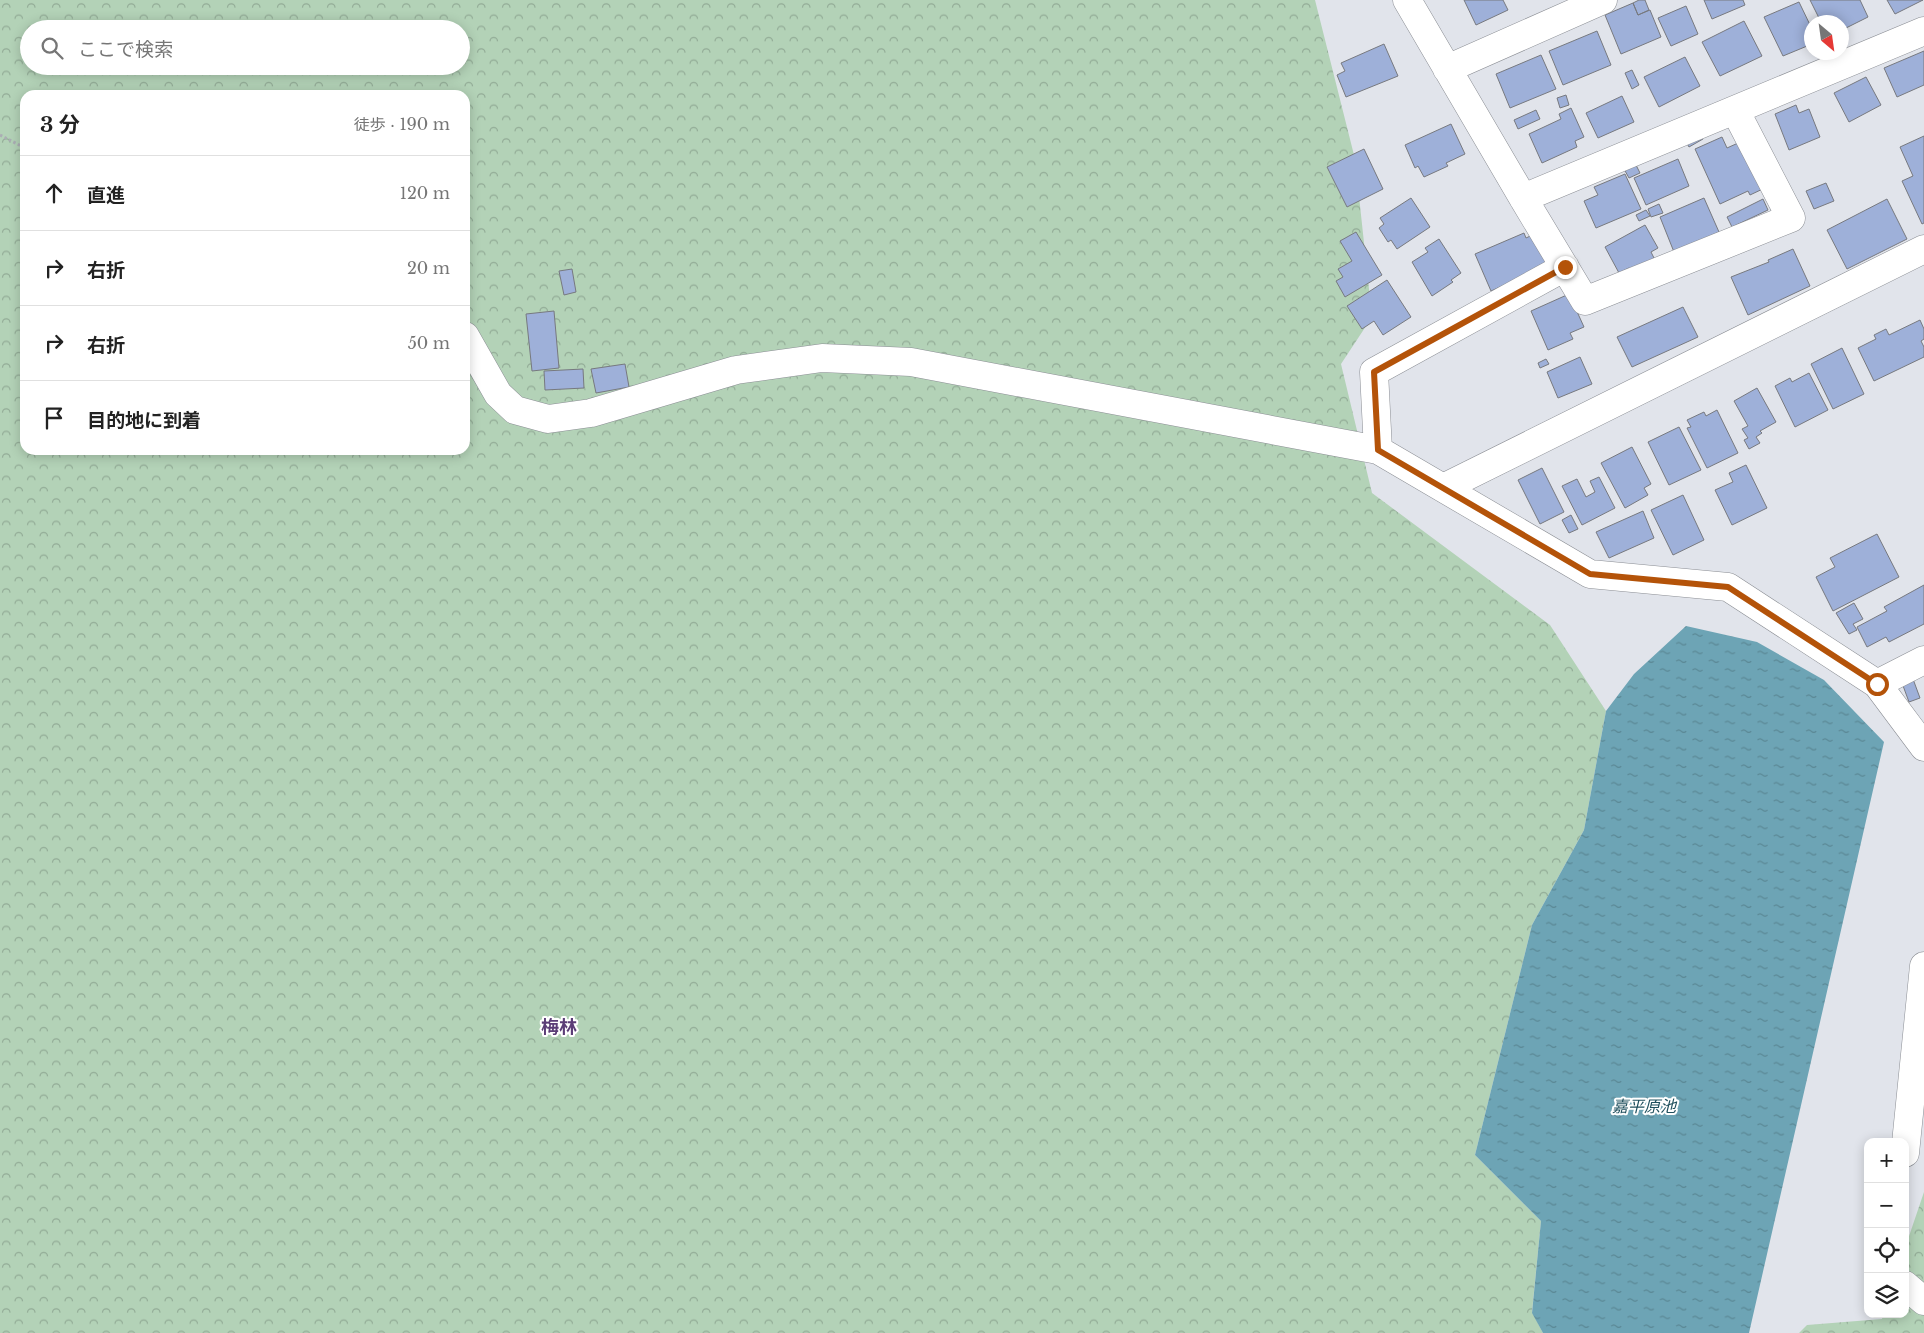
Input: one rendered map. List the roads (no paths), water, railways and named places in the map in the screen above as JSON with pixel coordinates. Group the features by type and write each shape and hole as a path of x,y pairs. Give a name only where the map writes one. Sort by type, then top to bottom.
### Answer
{"street":[{"path":"1407,0 1585,301 1791,218 1735,110"},
{"path":"1448,69 1603,0"},
{"path":"1523,198 1924,31"},
{"path":"1443,488 1924,249"},
{"path":"1378,450 1374,372 1565,267"},
{"path":"470,345 498,394 515,410 548,419 591,413 736,370 822,358 910,362 1378,450 1590,574 1728,587 1877,684 1924,747"},
{"path":"1877,684 1924,660"},
{"path":"1907,1138 1924,966"},
{"path":"1909,1288 1924,1301"}],"water":[{"name":"嘉平原池","path":"1686,626 1757,642 1824,680 1884,742 1749,1333 1543,1333 1532,1313 1541,1221 1475,1155 1532,925 1584,830 1606,711 1634,674"}],"district":[{"name":"梅林","path":"559,1027"}]}
